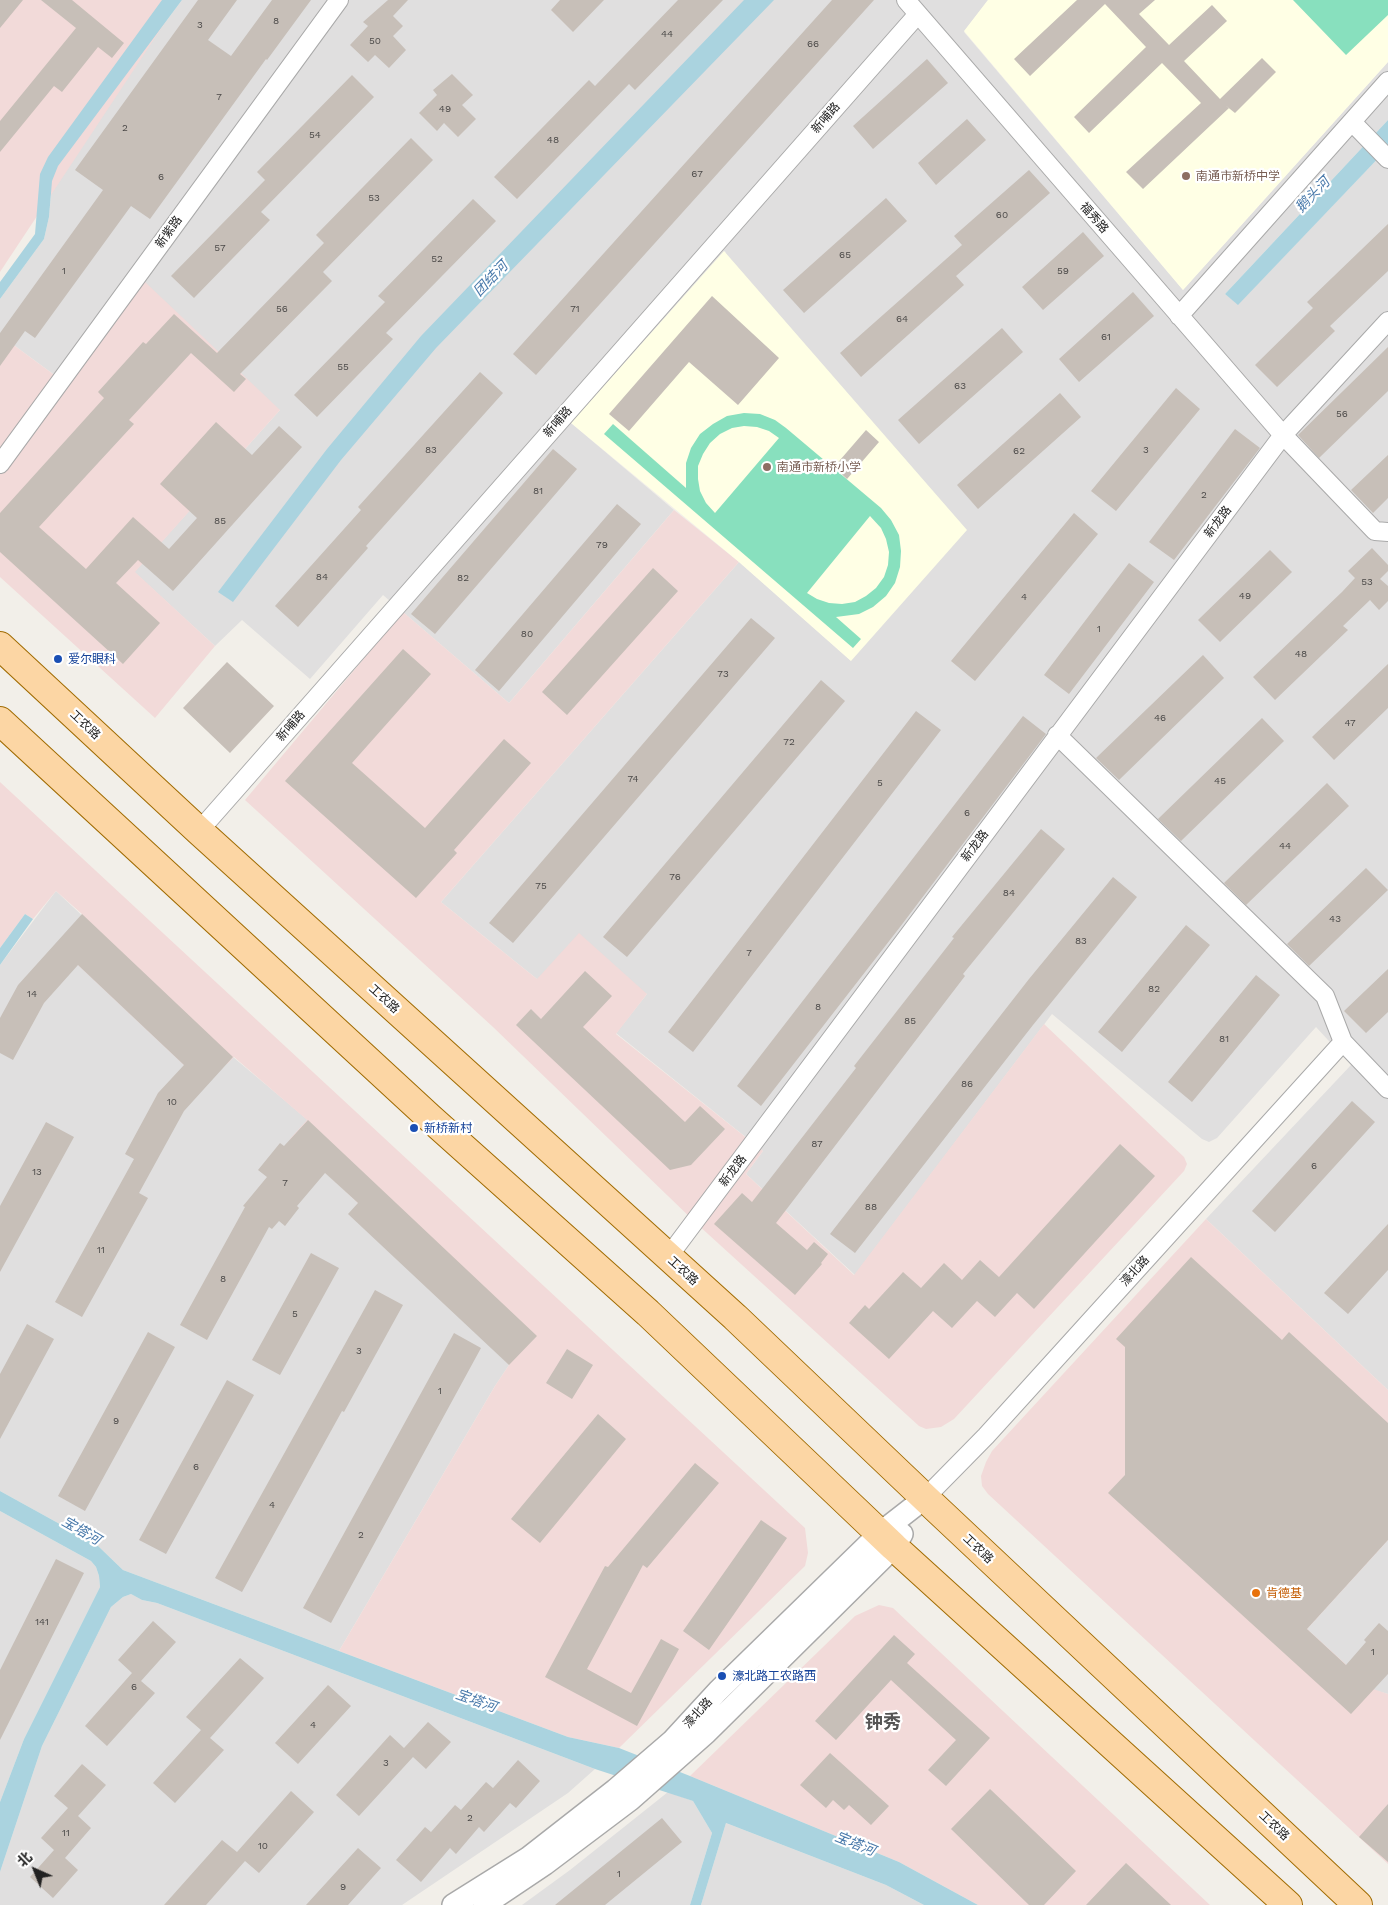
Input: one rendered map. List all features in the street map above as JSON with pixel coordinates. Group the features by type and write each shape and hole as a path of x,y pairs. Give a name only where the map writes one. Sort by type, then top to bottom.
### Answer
{"main road":[{"name":"工农路","path":"0,646 199,831 735,1318 1358,1905"},
{"path":"0,721 429,1117 648,1313 887,1540 1288,1905"}],"street":[{"name":"新紫路","path":"0,464 339,0"},
{"name":"福秀路","path":"906,0 1282,436 1375,531 1388,532"},
{"name":"新哺路","path":"199,831 918,14"},
{"path":"1179,316 1388,81"},
{"path":"1352,122 1388,159"},
{"name":"新龙路","path":"668,1257 1282,436 1388,321"},
{"path":"1057,735 1326,996 1343,1042 1388,1089"},
{"name":"濠北路","path":"484,1905 544,1864 678,1746 718,1691 887,1540 986,1436 1343,1042"},
{"name":"濠北路","path":"453,1905 528,1858 622,1794"}],"shaded area":[{"path":"0,0 180,0 0,272"},
{"path":"182,0 988,0 964,32 1183,290 1388,62 1388,120 1225,294 1238,304 1388,148 1388,1390 1206,1219 1351,1065 1316,1027 1217,1138 1209,1142 1202,1139 1052,1014 855,1275 746,1174 763,1151 616,1033 647,994 537,979 441,902 739,562 851,661 725,251 571,423 674,510 509,703 383,595 310,679 242,620 215,646 134,572 280,410 68,385 0,335 0,299 44,239 49,217 52,181 58,166"},
{"name":"南通市新桥中学","path":"988,0 1388,0 1388,62 1183,290 964,31"},
{"name":"南通市新桥小学","path":"724,251 967,530 851,661 739,562 571,423"},
{"path":"144,281 280,410 135,572 215,646 155,718 0,577 0,335 68,385"},
{"path":"674,510 739,562 441,902 537,979 579,933 647,994 616,1034 763,1151 746,1174 854,1275 1044,1024 1184,1157 1187,1164 1184,1171 954,1419 941,1427 926,1429 919,1426 697,1224 493,1027 245,800 403,612 509,703"},
{"path":"0,782 805,1528 808,1553 805,1566 619,1748 568,1737 339,1651 509,1365 358,1203 290,1139 307,1120 234,1057 227,1064 203,1043 184,1065 78,965 82,914 56,891 33,919 25,914 0,948"},
{"path":"56,891 233,1057 308,1120 290,1140 358,1203 509,1365 339,1651 123,1570 96,1544 0,1491 0,965"},
{"path":"1206,1219 1388,1390 1388,1540 1307,1629 1373,1689 1388,1694 1388,1864 988,1494 982,1486 981,1476 992,1451"},
{"path":"0,1511 91,1561 96,1567 100,1587 24,1739 0,1802"},
{"path":"1388,1540 1388,1694 1373,1690 1307,1629"},
{"path":"131,1594 142,1600 157,1603 595,1769 568,1793 402,1905 0,1905 0,1872 42,1746 111,1607 123,1597"},
{"path":"879,1605 893,1608 1210,1905 978,1905 899,1862 690,1776 855,1616"},
{"path":"668,1792 693,1801 712,1833 690,1905 522,1905 570,1870"},
{"path":"726,1823 886,1885 924,1905 701,1905"}],"green space":[{"path":"1293,0 1388,0 1388,15 1346,55"},
{"path":"744,413 760,414 775,420 881,508 891,520 899,535 901,551 900,567 895,583 886,596 873,607 859,614 836,617 861,639 853,648 604,434 613,424 686,488 686,463 691,448 700,434 727,416","holes":["744,426 757,427 769,431 779,438 715,513 706,503 700,491 698,466 710,443 720,434 732,428","870,516 881,528 889,552 888,565 884,577 876,588 855,602 842,604 829,603 807,593"]}],"water":[{"path":"162,0 182,0 58,166 52,181 49,217 44,239 0,299 0,282 35,234 40,174 48,157"},
{"name":"团结河","path":"744,0 774,0 436,348 341,460 233,602 218,592 327,449 421,336"},
{"path":"1388,120 1388,148 1238,305 1225,294"},
{"path":"25,914 33,919 0,965 0,948"},
{"name":"宝塔河","path":"0,1491 96,1544 123,1570 568,1737 619,1748 899,1862 978,1905 924,1905 886,1885 726,1823 701,1905 690,1905 712,1833 693,1801 595,1769 157,1603 142,1600 131,1594 123,1597 111,1607 42,1746 0,1872 0,1802 24,1739 100,1587 96,1567 91,1561 0,1511"}],"building":[{"path":"0,0 23,0 0,28"},
{"path":"41,0 72,0 124,43 112,58 98,47 62,92 54,86 0,152 0,121 76,28"},
{"path":"198,0 237,0 208,40 231,56 272,0 311,0 150,219 131,206 35,338 25,331 0,366 0,333 103,190 75,170"},
{"path":"388,0 408,0 393,16 403,26 393,36 406,50 389,68 375,55 368,62 350,45 368,26 363,22"},
{"path":"560,0 604,0 573,32 551,10"},
{"path":"678,0 723,0 635,90 629,84 517,199 494,177 589,80 595,86"},
{"path":"832,0 874,0 536,375 513,354"},
{"path":"1077,0 1155,0 1139,14 1169,45 1212,5 1227,21 1184,61 1220,99 1262,58 1276,72 1235,113 1229,108 1143,189 1126,172 1201,103 1162,63 1089,133 1074,117 1146,47 1105,4 1030,76 1014,59"},
{"path":"927,59 948,83 873,149 853,126"},
{"path":"452,74 473,95 462,105 476,119 458,137 444,123 437,131 419,113 437,95 433,90"},
{"path":"352,75 374,97 261,212 270,220 194,298 171,276 265,180 257,172"},
{"path":"967,119 986,140 936,185 918,163"},
{"path":"411,138 433,160 323,272 332,281 240,374 246,379 234,392 191,353 129,420 134,424 39,527 86,569 133,517 169,549 197,518 160,484 216,422 252,455 279,426 302,447 173,591 138,560 116,583 160,623 123,664 0,552 0,513 104,398 98,392 143,342 146,344 174,314 217,353 324,243 316,235"},
{"path":"1029,170 1050,193 956,276 964,285 861,377 840,353 962,245 954,236"},
{"path":"886,198 907,221 804,313 783,290"},
{"path":"473,199 496,221 386,333 393,339 317,417 294,395 385,302 378,296"},
{"path":"1388,224 1388,271 1330,326 1335,331 1277,387 1255,365 1313,308 1307,302"},
{"path":"1083,232 1104,256 1043,310 1022,287"},
{"path":"1133,292 1154,316 1079,382 1059,359"},
{"path":"712,296 779,358 738,405 689,362 629,431 609,414"},
{"path":"1002,328 1023,352 919,444 898,420"},
{"path":"1388,347 1388,391 1319,458 1298,435"},
{"path":"480,372 503,393 366,546 368,548 298,627 275,606 361,510 358,507"},
{"path":"1176,388 1200,409 1116,511 1091,491"},
{"path":"1060,393 1081,417 978,509 957,485"},
{"path":"1235,429 1260,448 1174,560 1149,542"},
{"path":"866,430 879,442 847,479 834,467"},
{"path":"553,449 577,469 435,634 411,614"},
{"path":"1388,455 1388,498 1373,513 1351,490"},
{"path":"617,504 641,524 499,691 475,670"},
{"path":"1074,513 1098,534 975,681 951,661"},
{"path":"1372,548 1388,565 1388,571 1380,579 1388,586 1388,601 1379,610 1370,600 1343,626 1348,630 1275,700 1253,677 1355,578 1348,571"},
{"path":"1270,550 1292,572 1220,642 1198,620"},
{"path":"1129,563 1154,582 1069,694 1044,675"},
{"path":"653,568 678,591 567,715 542,692"},
{"path":"751,618 775,638 513,943 489,923"},
{"path":"403,649 431,674 352,763 425,828 504,739 531,763 454,850 457,853 416,898 285,781"},
{"path":"1203,655 1224,678 1119,780 1096,758"},
{"path":"227,662 274,706 230,753 183,708"},
{"path":"1388,664 1388,708 1334,760 1312,737"},
{"path":"821,680 845,701 627,957 603,937"},
{"path":"916,711 941,730 693,1052 668,1032"},
{"path":"1023,716 1046,734 761,1106 737,1086"},
{"path":"1262,718 1284,741 1181,841 1158,819"},
{"path":"1327,783 1349,806 1246,905 1224,883"},
{"path":"1041,829 1065,849 963,974 965,976 776,1223 807,1250 814,1242 828,1254 822,1264 795,1295 714,1224 742,1193 752,1202 856,1068 854,1066 954,938 952,937"},
{"path":"1366,868 1388,890 1309,966 1287,944"},
{"path":"1113,877 1137,897 1033,1025 855,1253 830,1234 1029,979"},
{"path":"82,914 233,1057 184,1111 139,1193 148,1198 82,1317 55,1302 134,1159 125,1154 158,1093 184,1065 78,965 44,1003 13,1060 0,1053 0,1018 18,985"},
{"path":"1186,925 1210,945 1122,1052 1098,1032"},
{"path":"1388,969 1388,1012 1366,1033 1344,1011"},
{"path":"585,971 612,996 583,1027 685,1122 700,1106 725,1129 691,1165 670,1170 516,1025 531,1009 541,1019"},
{"path":"1256,975 1280,995 1192,1102 1168,1082"},
{"path":"1352,1101 1375,1122 1275,1232 1252,1211"},
{"path":"308,1120 537,1336 509,1365 348,1214 358,1203 325,1173 297,1206 299,1208 285,1226 279,1221 272,1229 269,1227 207,1340 180,1325 245,1207 243,1206 267,1177 258,1170 280,1143 284,1146"},
{"path":"46,1122 74,1137 0,1272 0,1206"},
{"path":"1120,1144 1155,1176 1034,1309 1017,1293 995,1317 977,1301 952,1328 933,1311 889,1359 849,1323 865,1305 869,1309 903,1272 921,1288 944,1263 962,1280 980,1260 999,1277"},
{"path":"1388,1224 1388,1270 1348,1314 1324,1293"},
{"path":"311,1253 339,1268 280,1375 252,1360"},
{"path":"1191,1257 1282,1340 1289,1332 1388,1423 1388,1540 1307,1629 1346,1665 1366,1642 1364,1640 1379,1623 1388,1631 1388,1674 1351,1714 1108,1493 1125,1475 1125,1347 1116,1339"},
{"path":"375,1290 403,1305 242,1592 215,1578"},
{"path":"27,1324 54,1339 0,1439 0,1374"},
{"path":"148,1332 175,1347 85,1511 58,1496"},
{"path":"454,1333 481,1348 331,1623 303,1608"},
{"path":"567,1349 593,1365 572,1399 546,1383"},
{"path":"227,1380 254,1395 166,1554 139,1540"},
{"path":"598,1414 626,1439 540,1543 511,1519"},
{"path":"695,1463 719,1483 647,1568 643,1565 587,1669 631,1693 661,1639 679,1649 637,1726 545,1677 605,1566 608,1567"},
{"path":"761,1520 787,1538 709,1650 683,1631"},
{"path":"56,1559 84,1573 0,1740 0,1670"},
{"path":"153,1621 176,1642 141,1681 155,1693 107,1746 85,1726 132,1673 118,1660"},
{"path":"894,1635 915,1654 907,1663 990,1738 946,1786 928,1770 956,1740 891,1680 836,1740 815,1721"},
{"path":"240,1658 264,1678 210,1738 224,1750 175,1803 153,1783 201,1730 186,1717"},
{"path":"328,1685 351,1706 298,1764 275,1743"},
{"path":"428,1722 451,1742 426,1769 413,1757 359,1816 336,1795 390,1735 404,1748"},
{"path":"830,1753 889,1806 871,1825 849,1805 844,1810 833,1800 826,1808 800,1785"},
{"path":"518,1760 540,1781 516,1808 510,1803 484,1832 479,1827 456,1854 450,1848 421,1882 396,1860 425,1827 431,1832 455,1805 461,1810 486,1782 493,1788"},
{"path":"82,1764 106,1785 78,1816 91,1828 65,1858 78,1870 53,1898 30,1877 54,1850 41,1838 68,1808 54,1796"},
{"path":"990,1789 1076,1871 1044,1905 1029,1905 951,1829"},
{"path":"291,1791 314,1812 259,1873 245,1861 206,1905 164,1905 222,1840 237,1852"},
{"path":"1388,1804 1388,1862 1359,1837"},
{"path":"662,1818 682,1842 605,1905 555,1905"},
{"path":"358,1848 381,1868 348,1905 306,1905"},
{"path":"1126,1863 1171,1905 1086,1905"}],"place":[{"name":"南通市新桥中学","path":"1186,176"},
{"name":"南通市新桥小学","path":"767,467"},
{"name":"爱尔眼科","path":"58,659"},
{"name":"新桥新村","path":"414,1128"},
{"name":"肯德基","path":"1256,1593"},
{"name":"濠北路工农路西","path":"722,1676"}],"district":[{"name":"钟秀","path":"883,1723"}],"water label":[{"name":"鹅头河","path":"1313,195"}]}
